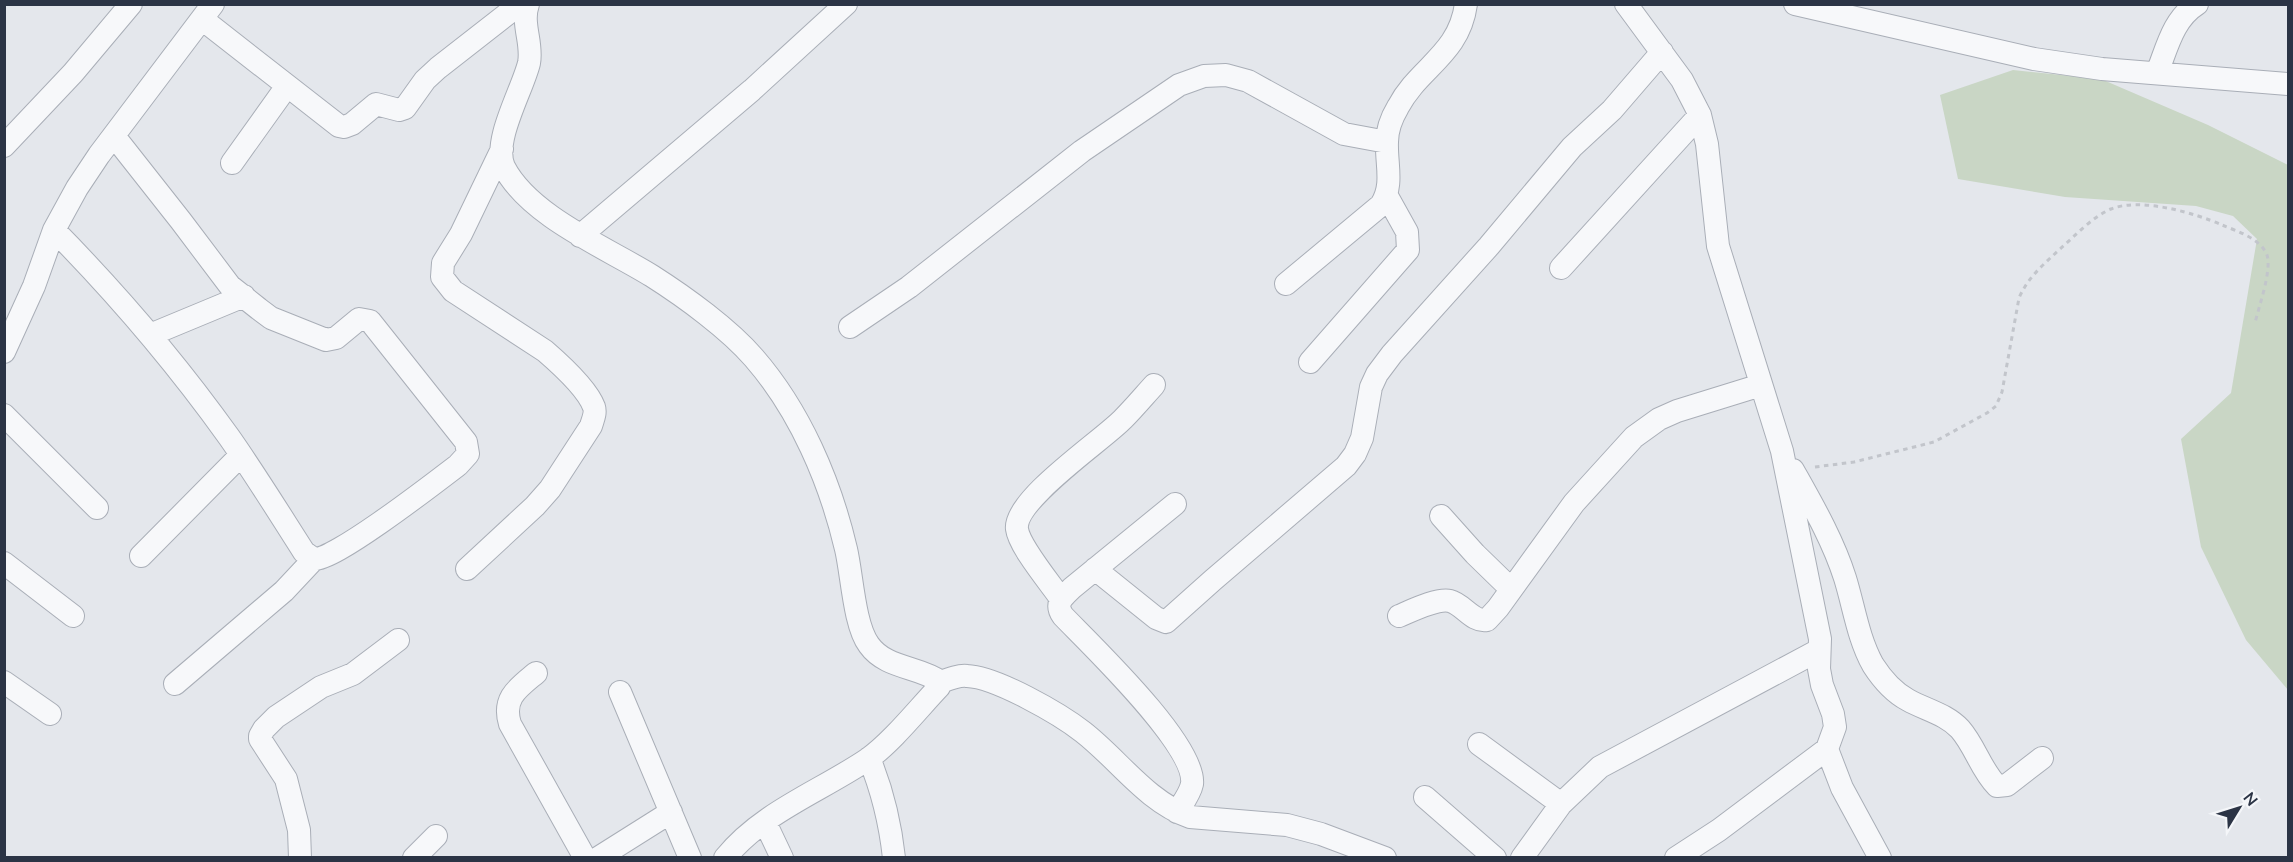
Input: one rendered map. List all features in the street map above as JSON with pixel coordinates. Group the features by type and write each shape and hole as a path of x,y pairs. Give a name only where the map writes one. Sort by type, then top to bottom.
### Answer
{"street":[{"path":"4,146 73,73 131,4"},
{"path":"4,352 34,286 54,230 77,188 207,12 287,86 344,128 376,104 402,110 425,80 438,68 519,4"},
{"path":"528,4 525,18 530,51 529,63 506,127 502,149 503,164 510,177 525,195 566,228 652,276 709,317 753,357 782,394 807,439 834,502 846,549 861,627 869,645 882,658 940,682 967,676 986,680 1054,713 1082,732 1166,807 1177,812 1190,817 1287,825 1321,834 1385,858"},
{"path":"580,236 753,90 846,4"},
{"path":"1286,284 1358,226 1381,205 1387,196 1389,188 1388,132 1397,107 1412,87 1446,53 1465,15 1466,4"},
{"path":"1626,4 1682,80 1700,115 1707,144 1718,246 1761,386 1788,461 1830,543 1845,578 1862,639 1873,663 1894,690 1908,700 1953,722 1968,739 1991,781 1997,786 2007,785 2042,758"},
{"path":"1796,4 2034,58 2102,69 2289,84"},
{"path":"2157,72 2174,30 2182,17 2197,4"},
{"path":"1095,569 1156,618 1166,622 1328,483 1355,454 1362,438 1371,387 1377,374 1392,354 1489,246 1572,147 1612,110 1662,52"},
{"path":"850,327 909,287 1082,151 1179,85 1204,76 1226,75 1248,81 1344,134 1387,142"},
{"path":"232,163 287,86"},
{"path":"1561,268 1700,115"},
{"path":"114,136 230,286 271,318 326,340 336,338 359,319 370,321 468,446 468,454 464,459 433,484 326,557 314,559 284,591 175,684"},
{"path":"467,569 535,506 550,489 591,426 595,416 595,408 588,396 558,362 545,351 453,291 442,277 444,263 461,234 502,149"},
{"path":"1310,363 1408,250 1407,232 1387,196"},
{"path":"54,230 150,335 241,455 304,552 314,559"},
{"path":"150,335 244,296"},
{"path":"1061,599 1021,541 1017,520 1025,507 1052,479 1123,419 1154,385"},
{"path":"1399,616 1444,600 1452,601 1483,621 1498,608 1574,503 1634,437 1646,427 1677,411 1761,386"},
{"path":"4,415 97,508"},
{"path":"141,556 241,455"},
{"path":"1676,858 1719,830 1827,749 1833,738 1835,727 1833,714 1822,685 1818,627 1788,461"},
{"path":"1175,504 1061,599 1059,610 1178,744 1187,760 1192,784 1177,812"},
{"path":"1441,516 1511,589"},
{"path":"4,563 73,616"},
{"path":"300,858 298,830 286,779 264,746 261,732 276,717 308,695 353,674 398,640"},
{"path":"1523,857 1561,804 1600,767 1819,650"},
{"path":"536,673 517,690 509,702 507,712 510,724 585,858"},
{"path":"4,682 50,714"},
{"path":"725,858 737,844 765,822 811,791 869,758 939,687 940,682"},
{"path":"620,692 690,858"},
{"path":"1479,744 1561,804"},
{"path":"1827,749 1842,789 1880,858"},
{"path":"869,758 883,793 894,858"},
{"path":"1425,797 1495,858"},
{"path":"598,858 671,812"},
{"path":"765,822 782,858"},
{"path":"414,858 436,836"}],"path":[{"path":"1788,461 1842,464 1934,442 1976,421 1996,406 2002,392 2019,298 2025,285 2068,242 2097,217 2111,209 2126,206 2179,210 2205,217 2243,234 2261,246 2266,252 2268,266 2255,322"}],"green space":[{"path":"2013,70 2101,79 2208,125 2288,165 2288,690 2246,640 2201,547 2181,439 2231,393 2257,239 2233,216 2196,206 2065,197 1958,179 1940,95"}]}
